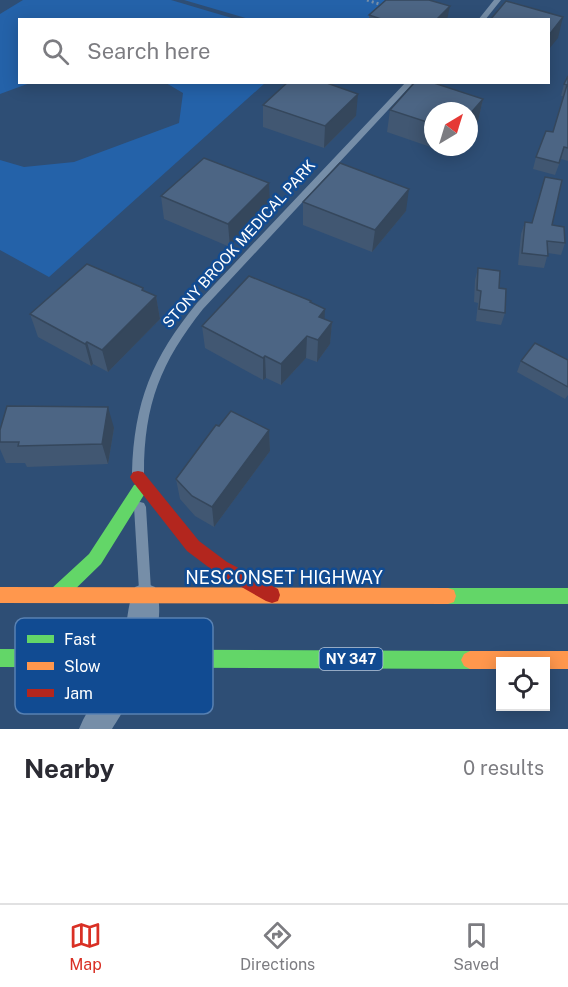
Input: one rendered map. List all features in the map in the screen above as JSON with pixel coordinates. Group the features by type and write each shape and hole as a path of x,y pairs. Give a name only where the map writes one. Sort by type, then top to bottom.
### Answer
{"highway":[{"path":"57,595 95,559 139,483 195,548 274,596"},
{"name":"NESCONSET HIGHWAY","path":"0,594 568,596"},
{"name":"NY 347","path":"0,658 15,658"},
{"name":"NY 347","path":"213,659 568,660"}],"street":[{"path":"144,618 145,596"},
{"path":"94,729 105,714"}],"lane":[{"path":"483,18 498,0"},
{"name":"STONY BROOK MEDICAL PARK","path":"145,596 137,452 142,409 155,372 172,341 200,306 409,84"}],"path":[{"path":"367,0 390,7"}],"shaded area":[{"path":"23,0 171,0 232,18 18,18 18,84 27,84 0,94 0,14"},
{"path":"184,0 394,0 373,18 246,18"},
{"path":"168,84 264,84 49,277 0,250 0,160 24,167 74,162 179,123 183,93"}],"building":[{"path":"386,0 429,0 450,6 438,18 378,18 369,15"},
{"path":"506,1 563,17 550,34 550,18 492,18"},
{"path":"568,76 568,148 564,147 559,163 536,157 546,131 553,132"},
{"path":"286,84 330,84 358,94 325,126 263,105"},
{"path":"413,84 437,84 483,99 478,105 478,102 424,102 424,121 390,110"},
{"path":"204,158 269,183 228,224 161,196"},
{"path":"340,163 409,189 375,230 303,202"},
{"path":"545,177 562,180 552,225 564,227 565,243 547,241 548,256 522,253 525,222 532,223"},
{"path":"87,264 156,296 102,350 87,342 85,344 30,314"},
{"path":"478,268 500,271 499,288 506,289 505,313 479,309 481,291 477,290"},
{"path":"249,276 311,301 325,309 319,317 332,322 318,340 307,336 281,364 265,356 263,358 202,326"},
{"path":"535,343 568,360 568,387 521,361"},
{"path":"7,406 108,407 102,444 18,446 19,442 0,442 0,430"},
{"path":"231,411 269,430 212,507 192,496 176,479 216,425 219,426"}],"traffic: fast":[{"path":"57,595 95,559 139,490"},
{"path":"448,596 568,596"},
{"path":"0,658 15,658"},
{"path":"213,659 470,660"}],"traffic: slow":[{"path":"0,595 448,596"},
{"path":"470,660 568,660"}],"traffic: jam":[{"path":"138,477 193,546 221,567 272,595"}]}
